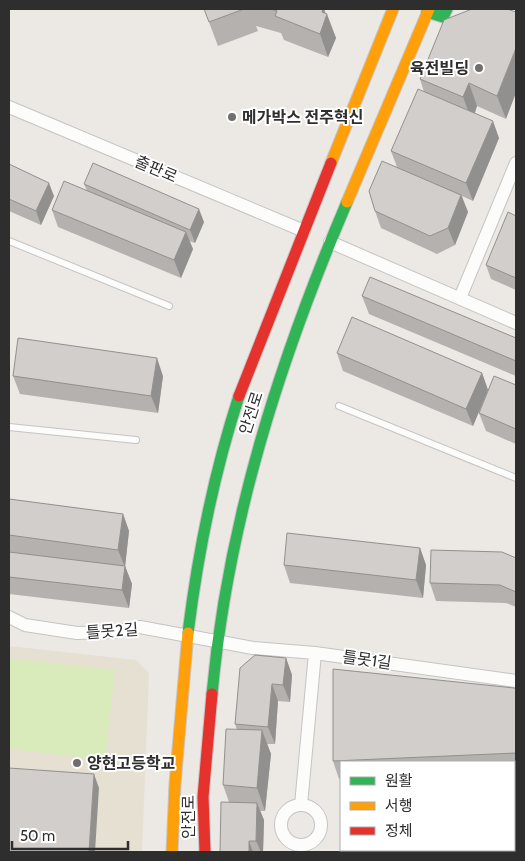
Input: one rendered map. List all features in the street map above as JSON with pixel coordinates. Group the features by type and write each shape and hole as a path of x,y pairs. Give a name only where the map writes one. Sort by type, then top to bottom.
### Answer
{"street":[{"name":"안전로","path":"172,852 186,637 194,579 215,476 231,419 394,9"},
{"path":"428,10 443,17 447,9"},
{"name":"안전로","path":"205,852 204,797 217,642 237,527 253,462 282,373 330,242 428,10"},
{"name":"출판로","path":"9,107 304,232"},
{"path":"460,298 516,162"},
{"path":"330,242 516,323"},
{"name":"틀못2길","path":"9,617 25,625 77,633 112,632 140,627 217,642"},
{"name":"틀못1길","path":"217,642 516,680"},
{"path":"301,805 315,653"}],"lane":[{"path":"9,241 169,306"},
{"path":"339,406 516,478"},
{"path":"9,427 136,440"}],"shaded area":[{"name":"양현고등학교","path":"9,646 136,660 149,673 142,852 9,852"}],"green space":[{"path":"9,658 115,670 105,760 9,749"}],"building":[{"path":"204,9 244,9 209,22"},
{"path":"271,9 323,9 322,12 327,14 320,34 275,16 277,11"},
{"path":"472,9 507,9 516,12 516,48 497,96 469,83 463,97 420,79 444,20"},
{"path":"418,89 493,121 466,183 391,151"},
{"path":"382,161 461,195 448,228 430,236 375,211 369,191"},
{"path":"93,163 199,209 190,230 84,184"},
{"path":"9,164 49,183 36,211 9,199"},
{"path":"64,181 186,232 174,260 52,210"},
{"path":"508,212 516,216 516,278 486,265"},
{"path":"370,277 516,338 516,361 362,296"},
{"path":"352,317 482,373 466,409 337,353"},
{"path":"18,338 157,358 151,396 13,376"},
{"path":"494,376 516,385 516,429 479,413"},
{"path":"9,499 123,514 118,550 9,535"},
{"path":"287,533 420,548 416,580 284,565"},
{"path":"431,550 502,552 516,558 516,592 500,585 430,583"},
{"path":"9,552 125,566 122,590 9,577"},
{"path":"255,655 286,658 283,685 272,684 268,727 235,724 240,668"},
{"path":"333,669 514,688 516,689 516,753 333,761"},
{"path":"226,729 262,730 257,788 223,785"},
{"name":"양현고등학교","path":"9,768 94,774 89,852 9,852"},
{"path":"515,779 516,779 515,806"},
{"path":"221,802 257,803 256,841 249,841 249,852 220,852"},
{"path":"515,826 516,827 515,846"}],"traffic: fast":[{"path":"427,12 443,17 447,9"},
{"path":"212,694 230,567 260,443 299,322 347,202"},
{"path":"188,633 208,513 222,454 239,396"}],"traffic: slow":[{"path":"331,163 393,9"},
{"path":"347,202 429,9"},
{"path":"172,852 175,784 188,633"}],"traffic: jam":[{"path":"239,396 331,163"},
{"path":"205,852 203,797 212,694"}],"place":[{"name":"육전빌딩","path":"479,68"},
{"name":"메가박스 전주혁신","path":"232,117"},
{"name":"양현고등학교","path":"77,763"}]}
